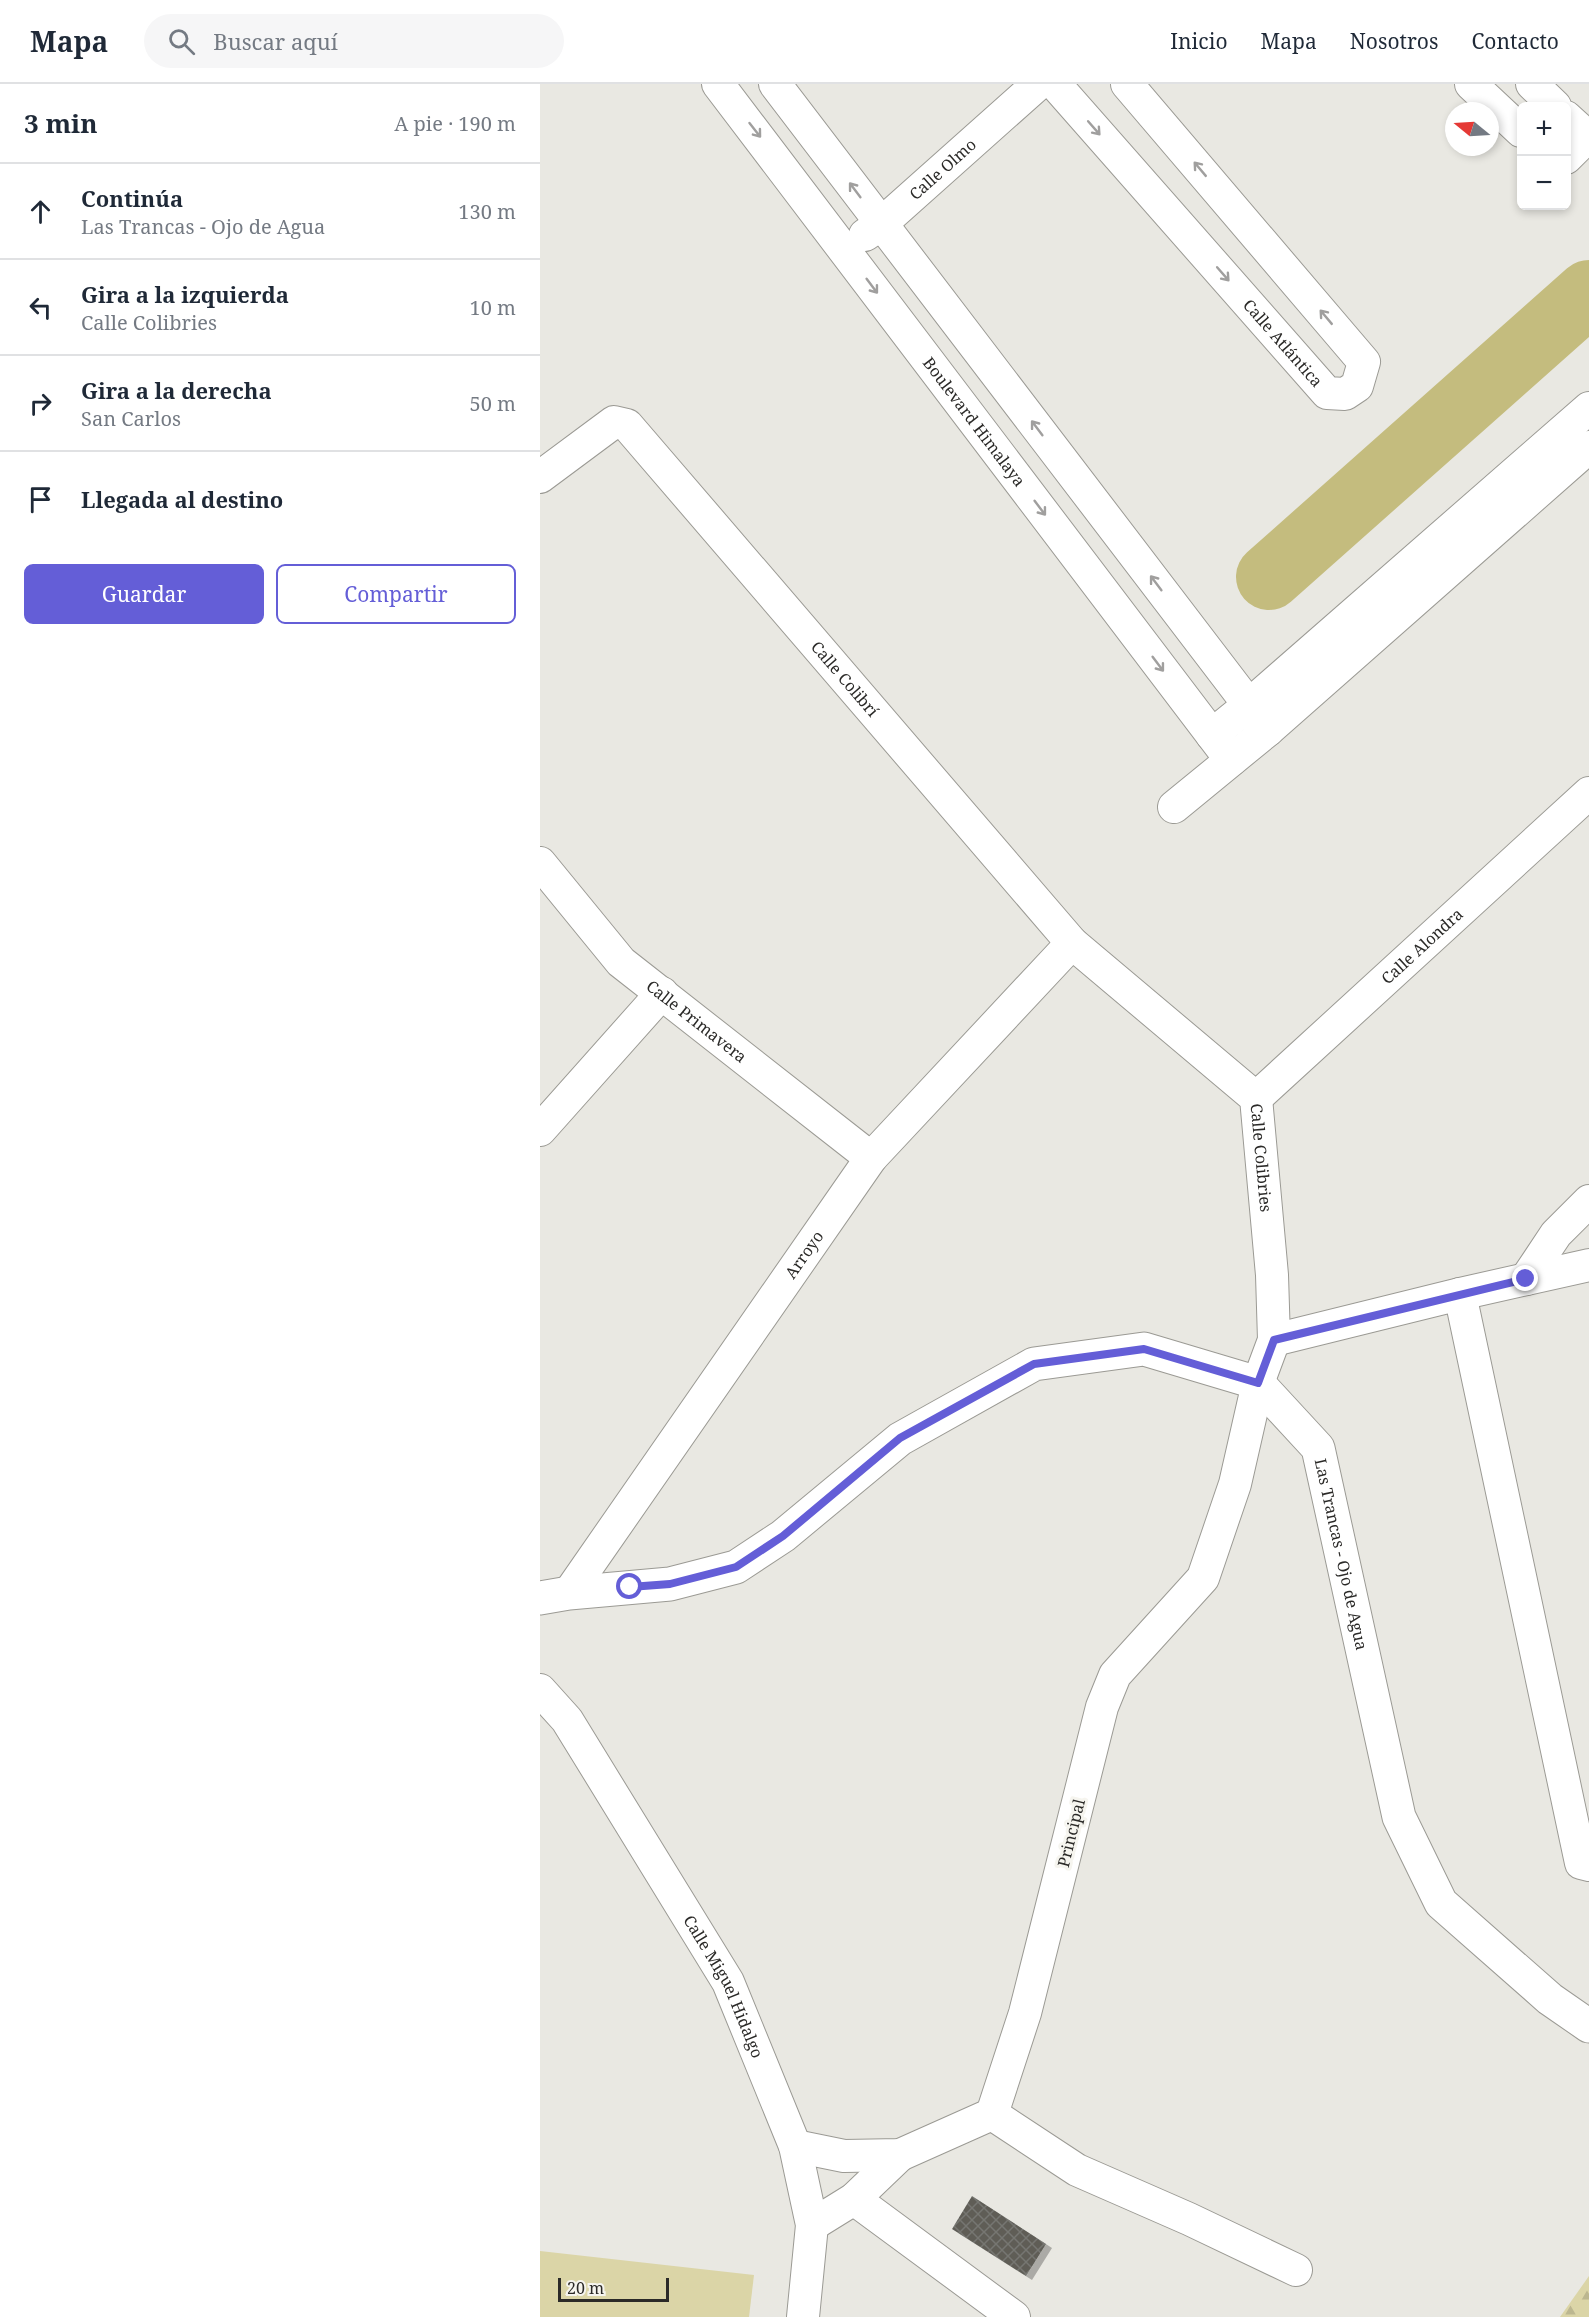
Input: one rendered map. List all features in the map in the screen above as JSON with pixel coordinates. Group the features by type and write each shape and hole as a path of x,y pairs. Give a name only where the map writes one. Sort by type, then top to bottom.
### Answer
{"street":[{"name":"Boulevard Himalaya","path":"718,84 1221,747"},
{"path":"775,84 1259,718"},
{"name":"Calle Olmo","path":"845,250 881,224 1038,84"},
{"name":"Calle Atlántica","path":"1055,84 1327,393 1345,394 1357,386 1364,362 1127,84"},
{"path":"1472,84 1517,127"},
{"path":"1532,84 1551,102"},
{"path":"1571,129 1578,145 1571,153"},
{"path":"1259,718 1589,408"},
{"name":"Calle Colibrí","path":"540,477 614,422 627,425 1072,943"},
{"path":"1174,807 1221,747 1589,447"},
{"name":"Calle Alondra","path":"1256,1098 1589,793"},
{"name":"Calle Primavera","path":"540,863 621,962 871,1158"},
{"name":"Calle Colibries","path":"1072,943 1256,1098 1272,1275 1274,1340 1258,1383"},
{"name":"Arroyo","path":"554,1595 871,1158 1072,943"},
{"path":"540,1130 662,993"},
{"path":"1526,1279 1556,1234 1589,1201"},
{"path":"1274,1340 1589,1264"},
{"path":"1460,1294 1581,1863 1589,1865"},
{"path":"554,1595 670,1584 736,1567 783,1536 900,1438 1034,1364 1144,1349 1258,1383"},
{"name":"Las Trancas - Ojo de Agua","path":"1258,1383 1318,1448 1399,1817 1441,1903 1550,1999 1589,2026"},
{"name":"Principal","path":"992,2115 1025,2013 1102,1707 1115,1676 1203,1578 1235,1484 1258,1383"},
{"name":"Calle Miguel Hidalgo","path":"540,1690 567,1720 728,1982 795,2146 812,2225 803,2317"},
{"path":"812,2225 854,2199 900,2155 992,2115 1077,2170 1189,2219 1296,2270"},
{"path":"795,2146 844,2156 900,2155"},
{"path":"854,2199 1014,2317"}],"green space":[{"path":"540,2251 754,2275 749,2317 540,2317"},
{"path":"1589,2276 1589,2317 1560,2317"}],"building":[{"path":"972,2196 1046,2244 1026,2276 952,2229"}],"waterway":[{"path":"1269,577 1589,293"}],"route":[{"path":"630,1587 670,1584 736,1567 783,1536 900,1438 1034,1364 1144,1349 1258,1383 1274,1340 1526,1279"}]}
